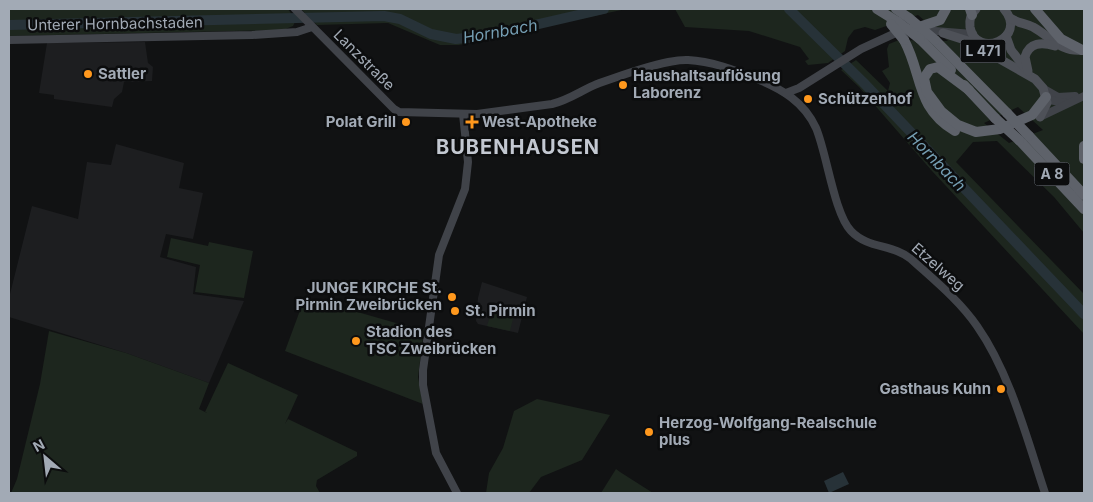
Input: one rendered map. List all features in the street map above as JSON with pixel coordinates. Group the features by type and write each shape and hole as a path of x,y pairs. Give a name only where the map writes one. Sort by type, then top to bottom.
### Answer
{"highway":[{"path":"873,9 895,23 904,40 924,100 936,116 954,130 972,138 989,138 1002,135 1040,117"},
{"name":"A 8","path":"877,9 920,39 995,118 1024,138 1084,194"},
{"name":"A 8","path":"896,9 933,35 1006,113 1024,138 1084,209"},
{"path":"913,29 940,20 946,9"},
{"path":"1035,9 1063,41 1083,50"},
{"path":"969,90 940,67 932,68 925,75 926,89 937,107 954,123 976,132 1000,129 1032,114 1046,93"},
{"path":"1084,146 1084,159"}],"main road":[{"path":"1004,9 1010,18 1037,31 1061,48"},
{"path":"972,14 973,34 982,42 994,44 1005,50 1046,93 1047,104 1040,117"},
{"path":"1010,18 1008,34 1014,56 1027,72"},
{"path":"994,44 1008,34 1020,29 1037,31"},
{"name":"L 471","path":"944,33 968,41 1027,72"},
{"path":"1027,72 1025,57 1031,47 1041,43 1061,48 1083,50"}],"street":[{"name":"Lanzstraße","path":"294,9 394,109 399,112 463,114"},
{"path":"933,35 953,29 972,14"},
{"name":"Unterer Hornbachstaden","path":"9,40 252,35 296,32 312,27"},
{"path":"457,493 436,453 423,385 422,370 439,255 465,189 468,162 463,114 489,113 558,102 603,82 671,62 686,60 737,71 786,93 890,34 913,29 933,35 944,33 973,34"},
{"name":"Etzelweg","path":"786,93 798,103 815,126 843,218 850,230 864,242 906,255 955,299 984,337 1010,394 1045,493"},
{"path":"1046,93 1052,102 1068,103"},
{"path":"1046,93 1066,98 1084,95"},
{"path":"1040,117 1084,95"}],"shaded area":[{"path":"9,9 288,9 296,20 293,26 283,30 9,36"},
{"path":"301,9 626,9 459,45 440,45 388,23 317,25"},
{"path":"675,9 1084,9 1084,233 1054,197 997,141 973,142 956,162 1084,294 1084,334 932,171 859,87 841,70 856,60 888,91 890,83 882,71 889,67 887,49 889,44 899,40 948,41 918,15 875,30 865,27 854,30 848,38 845,51 828,63 808,65 805,61 809,59 800,47 749,31 685,27","holes":["1018,107 1043,130 1009,143 984,123"]},
{"path":"145,42 148,63 153,67 152,81 124,82 122,92 114,99 112,107 54,99 54,95 39,93 47,43"},
{"path":"116,144 184,163 179,188 203,193 193,239 166,234 160,257 196,267 193,294 244,301 209,383 126,353 9,317 9,298 32,206 78,219 87,162 111,165"},
{"path":"171,238 208,246 209,242 253,251 244,298 195,292 200,265 167,257"},
{"path":"482,282 527,297 518,333 478,324 476,321 478,298"},
{"name":"Stadion des TSC Zweibrücken","path":"305,297 403,325 424,329 418,377 423,404 285,351"},
{"path":"492,310 514,315 510,331 487,326"},
{"path":"49,331 126,353 209,383 199,409 205,412 228,363 298,395 285,424 288,419 357,452 357,456 317,480 316,486 320,493 11,493 17,479 40,384"},
{"path":"537,399 610,415 582,460 541,477 529,493 486,493 489,473 503,448 514,411"},
{"path":"616,469 620,472 653,493 601,493"},
{"path":"843,472 849,484 829,493 824,481"}],"waterway":[{"name":"Hornbach","path":"9,25 384,16 400,19 431,34 456,39 491,35 604,9"},
{"name":"Hornbach","path":"789,9 863,82 1084,314"}],"place":[{"name":"Sattler","path":"88,74"},
{"name":"Haushaltsauflösung Laborenz","path":"623,85"},
{"name":"Schützenhof","path":"808,99"},
{"name":"Polat Grill","path":"406,122"},
{"name":"West-Apotheke","path":"472,122"},
{"name":"JUNGE KIRCHE St. Pirmin Zweibrücken","path":"452,297"},
{"name":"St. Pirmin","path":"455,311"},
{"name":"Stadion des TSC Zweibrücken","path":"356,341"},
{"name":"Gasthaus Kuhn","path":"1001,389"},
{"name":"Herzog-Wolfgang-Realschule plus","path":"649,432"}],"district":[{"name":"BUBENHAUSEN","path":"518,147"}]}
